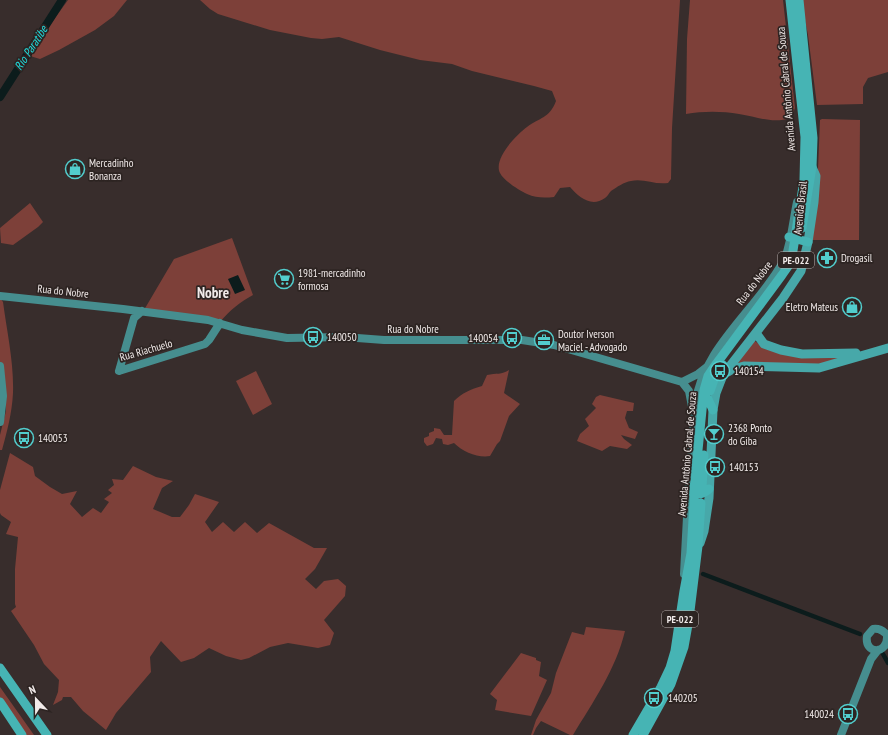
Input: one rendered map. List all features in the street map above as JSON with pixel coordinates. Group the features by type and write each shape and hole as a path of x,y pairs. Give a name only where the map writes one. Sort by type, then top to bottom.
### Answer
{"highway":[{"name":"Avenida Antônio Cabral de Souza","path":"633,735 661,687 670,668 675,651 691,553 708,399 713,381 720,369 790,273 796,259 804,180 804,129 790,0"},
{"name":"Avenida Antônio Cabral de Souza","path":"643,735 671,684 684,646 689,619 698,546 698,491 701,420 706,380 747,316 788,265 798,239 812,167 813,138 799,0"},
{"path":"708,399 713,410"},
{"path":"0,668 47,735"},
{"path":"0,702 22,735"}],"main road":[{"name":"Avenida Brasil","path":"698,491 716,393 723,375 793,284 801,271 798,239"},
{"name":"Rua do Nobre","path":"0,296 142,311 208,320 242,330 287,338 344,337 384,340 534,341 554,345 682,382 689,392 694,416 698,491"},
{"path":"123,309 132,314 134,318 142,311"},
{"name":"Rua do Nobre","path":"694,416 697,392 708,366 718,350 747,316"},
{"name":"Rua Riachuelo","path":"134,318 119,371 205,344 220,323"},
{"path":"756,333 764,344 782,350 802,354 833,355 877,351"},
{"path":"723,375 733,369 744,366 819,368 888,348"},
{"path":"0,366 3,396 0,422"},
{"name":"Rua do Nobre","path":"682,382 698,374 708,366"},
{"path":"876,629 883,630 888,636 887,645 881,650 874,650 868,646 866,639 870,631 876,629"},
{"path":"841,735 874,650"}],"shaded area":[{"path":"68,0 127,0 114,16 95,30 40,59 30,56 32,50"},
{"path":"200,0 680,0 672,128 671,179 668,183 640,180 628,182 611,191 605,198 595,202 590,202 581,198 570,187 560,188 554,197 547,198 530,195 512,185 502,176 499,167 500,161 512,141 527,127 544,117 553,107 556,101 552,91 472,71 452,64 420,60 380,50 339,37 322,39 311,38 270,30 218,14"},
{"path":"690,0 783,0 795,108 791,118 784,120 771,120 719,112 699,112 686,114 687,39"},
{"path":"801,0 888,0 888,72 868,78 863,87 863,104 817,105 808,35"},
{"path":"820,120 860,120 859,240 810,240 818,169"},
{"path":"30,203 43,222 13,245 1,243 0,228"},
{"path":"232,238 253,295 235,307 220,322 144,310 174,259"},
{"path":"238,275 245,290 235,294 228,279"},
{"path":"0,298 3,302 13,382 10,415 2,450 0,450 0,435 6,411 6,390 0,364"},
{"path":"753,339 760,345 783,352 811,356 847,358 833,364 735,367"},
{"path":"509,370 504,393 520,404 509,416 500,441 490,456 471,454 454,443 448,445 443,444 442,439 436,438 433,444 427,446 424,442 424,438 429,436 429,433 434,431 434,428 440,429 444,435 452,435 454,401 474,388 482,386 487,375 506,372"},
{"path":"256,371 272,404 253,415 236,381"},
{"path":"600,395 634,403 633,411 627,411 625,418 629,428 638,432 635,439 621,435 632,445 627,449 610,446 602,451 577,441 580,434 589,426 585,419 596,408 592,404 596,397"},
{"path":"10,453 33,467 35,476 62,494 77,491 70,504 82,517 93,508 101,513 109,502 104,499 112,493 108,490 114,485 112,479 123,480 133,466 156,477 173,481 162,488 153,509 172,517 180,517 195,494 219,502 205,522 212,532 223,522 234,532 245,522 257,533 269,523 314,548 327,548 315,569 305,579 316,589 324,581 338,579 346,586 345,596 324,620 334,633 330,645 318,648 288,643 270,647 249,658 241,660 226,656 209,648 194,658 181,662 161,641 150,657 151,672 116,713 106,730 83,711 71,697 63,697 62,700 53,705 58,692 59,680 44,664 34,645 11,611 16,607 15,569 18,537 6,534 11,522 0,513 0,490"},
{"path":"586,627 625,631 610,672 573,735 570,735 541,721 533,735 531,735 536,720 551,693 556,673 572,632 584,635"},
{"path":"521,653 536,658 536,660 541,662 539,676 547,680 531,716 495,710 497,700 490,694"},
{"path":"0,687 34,735 24,735 0,699"}],"waterway":[{"name":"Rio Paratibe","path":"0,97 62,0"},
{"path":"703,574 860,634"},
{"path":"883,654 888,663"}],"place":[{"name":"Mercadinho Bonanza","path":"75,169"},
{"name":"Drogasil","path":"827,258"},
{"name":"1981-mercadinho formosa","path":"284,279"},
{"name":"Eletro Mateus","path":"852,307"},
{"name":"140050","path":"313,337"},
{"name":"140054","path":"512,338"},
{"name":"Doutor Iverson Maciel - Advogado","path":"544,340"},
{"name":"140154","path":"720,371"},
{"name":"2368 Ponto do Giba","path":"714,434"},
{"name":"140053","path":"24,438"},
{"name":"140153","path":"715,467"},
{"name":"140205","path":"654,698"},
{"name":"140024","path":"848,714"}],"district":[{"name":"Nobre","path":"213,293"}]}
